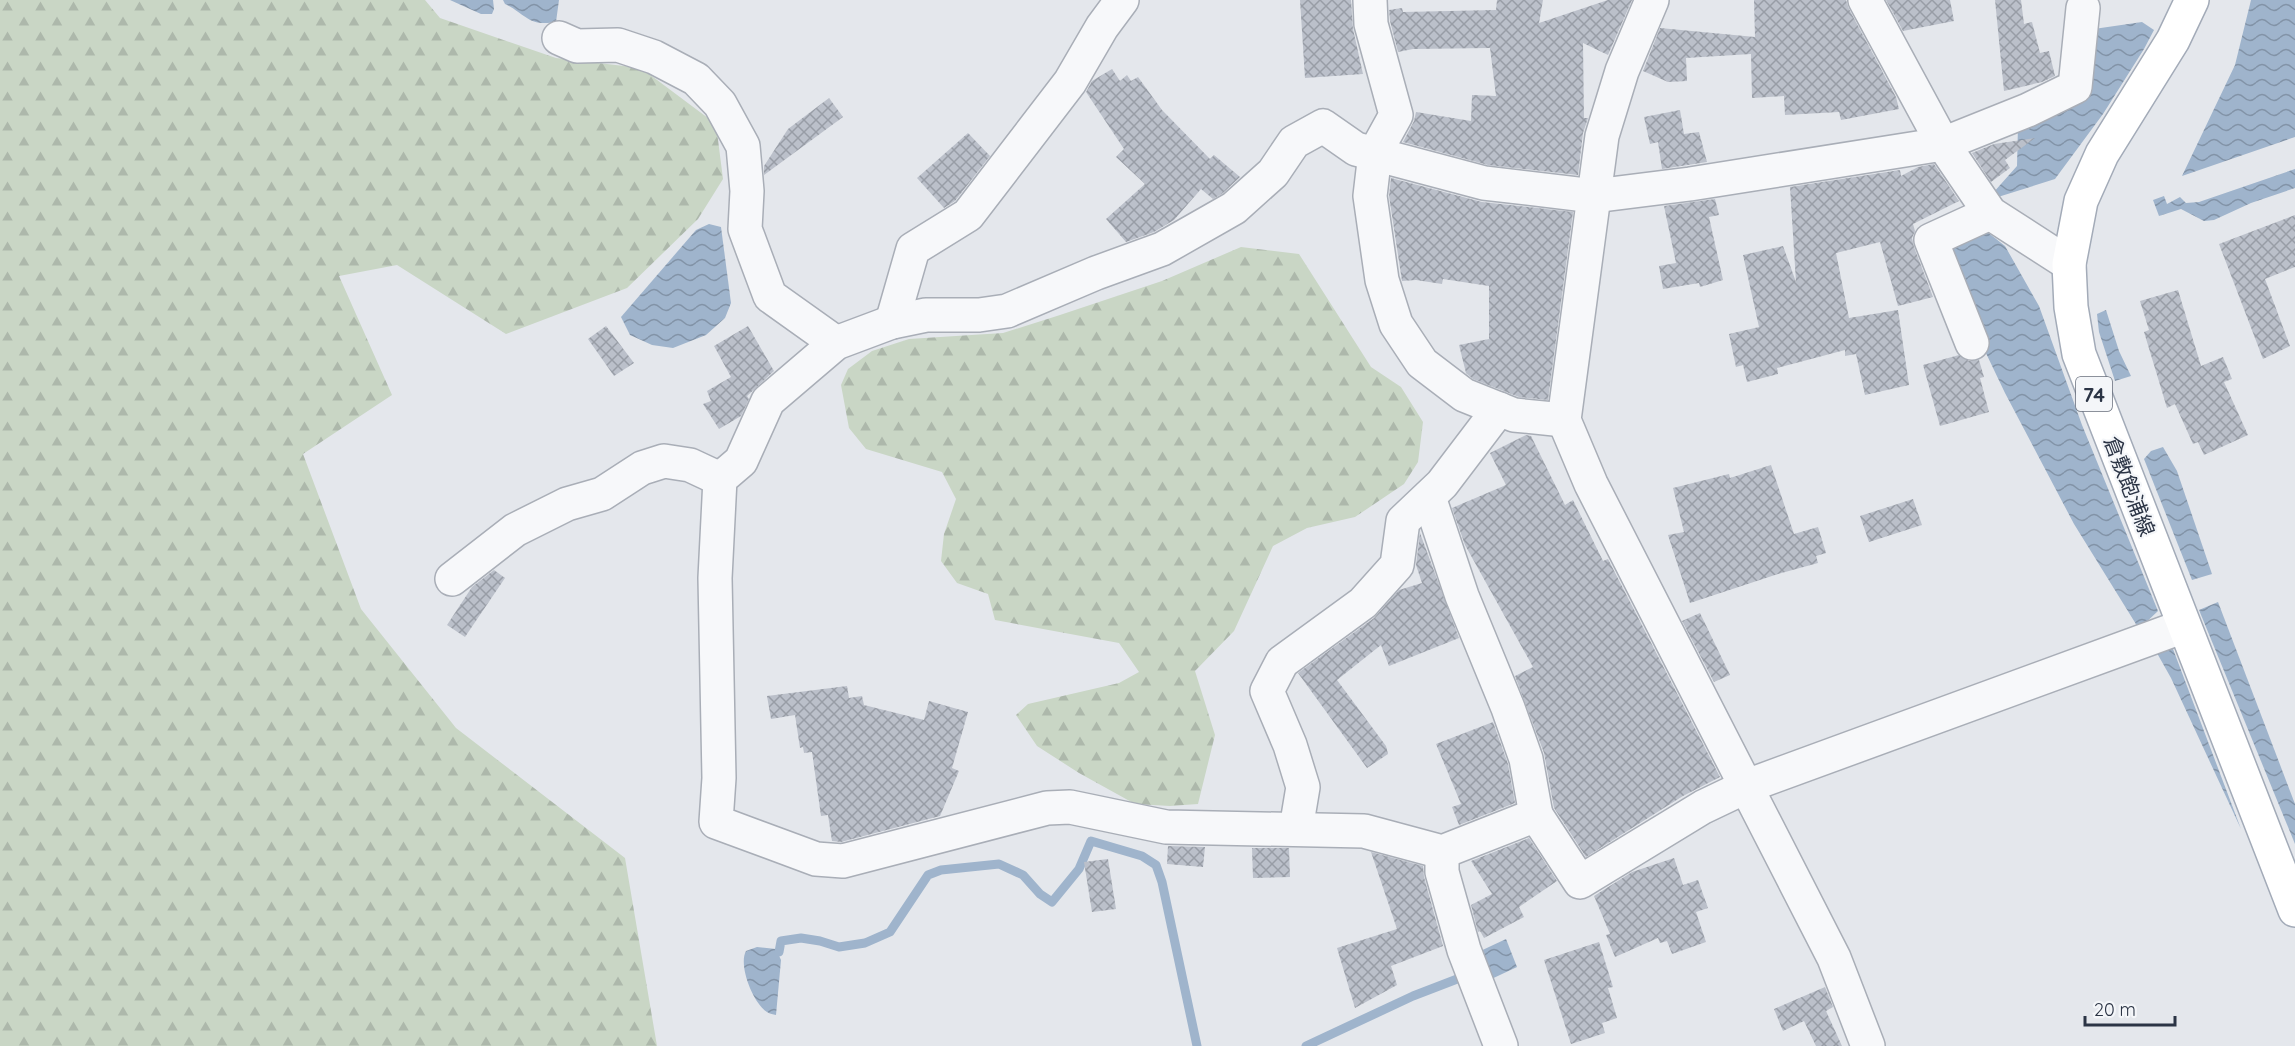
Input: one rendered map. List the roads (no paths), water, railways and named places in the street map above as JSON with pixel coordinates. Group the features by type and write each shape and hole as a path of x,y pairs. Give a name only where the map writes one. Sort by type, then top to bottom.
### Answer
{"main road":[{"name":"倉敷飽浦線","path":"2192,0 2172,40 2102,154 2081,201 2069,264 2071,307 2079,354 2295,910"}],"street":[{"path":"892,322 912,249 968,215 1070,82 1102,27 1122,0"},
{"path":"1370,0 1371,24 1396,115 1376,153 1370,196 1382,280 1396,324 1422,363 1464,395 1514,415 1564,420"},
{"path":"1652,0 1622,71 1602,136 1564,420 1591,484 1834,958 1868,1046"},
{"path":"1865,0 1943,144 1990,213 2069,264"},
{"path":"1536,815 1442,852 1365,831 1166,827 1070,807 1047,808 843,861 816,859 716,822 719,778 715,578 720,478 741,461 768,401 836,343 892,322 926,315 979,315 1007,311 1095,273 1162,249 1234,208 1273,172 1294,142 1323,126 1356,149 1485,183 1594,196 1690,184 1943,144 2028,110 2075,87 2083,8"},
{"path":"559,38 577,46 618,45 654,57 696,79 720,104 743,146 747,191 745,229 770,296 836,343"},
{"path":"1972,343 1931,240 1990,213"},
{"path":"1296,830 1303,787 1290,744 1267,691 1282,662 1363,603 1397,565 1403,521 1442,484 1500,409"},
{"path":"452,579 515,530 567,504 602,494 642,468 664,461 690,465 720,478"},
{"path":"1429,497 1462,596 1508,708 1526,759 1536,815 1580,882 1703,807 1747,786 2184,626"},
{"path":"1442,852 1442,872 1464,950 1501,1046"}],"water":[{"path":"450,0 493,0 494,9 492,14 481,14"},
{"path":"503,0 559,0 556,22 539,23 528,19 505,4"},
{"path":"2251,0 2295,0 2295,137 2182,176 2235,65"},
{"path":"2142,22 2154,30 2144,49 2103,114 2055,179 1998,197 1993,193 2017,166 2018,125 2081,89 2087,30"},
{"path":"2295,169 2295,188 2251,203 2214,220 2204,221 2181,209 2159,216 2153,200 2164,196 2167,204 2180,197 2186,203 2199,202"},
{"path":"709,224 721,227 731,303 725,318 706,335 673,348 652,345 630,335 621,317 696,230"},
{"path":"1981,227 2005,246 2039,306 2082,425 2158,611 2139,629 2074,524 2005,393 1973,326 1947,257 1961,232"},
{"path":"2106,310 2119,351 2131,376 2115,381 2099,332 2097,314"},
{"path":"2163,447 2177,471 2212,574 2192,580 2144,459 2151,451"},
{"path":"2218,602 2295,804 2295,844 2199,610"},
{"path":"2153,646 2173,649 2241,829 2171,678"},
{"path":"1506,939 1517,967 1485,982 1474,954"},
{"path":"757,947 776,949 781,960 776,1015 767,1012 757,1001 745,974 746,951"}],"waterway":[{"path":"779,952 781,941 801,938 839,947 865,943 890,932 928,875 941,870 999,864 1023,875 1040,894 1052,902 1079,869 1091,841 1142,856 1156,865 1162,882 1197,1046"},
{"path":"1306,1046 1413,996 1465,976"}]}
